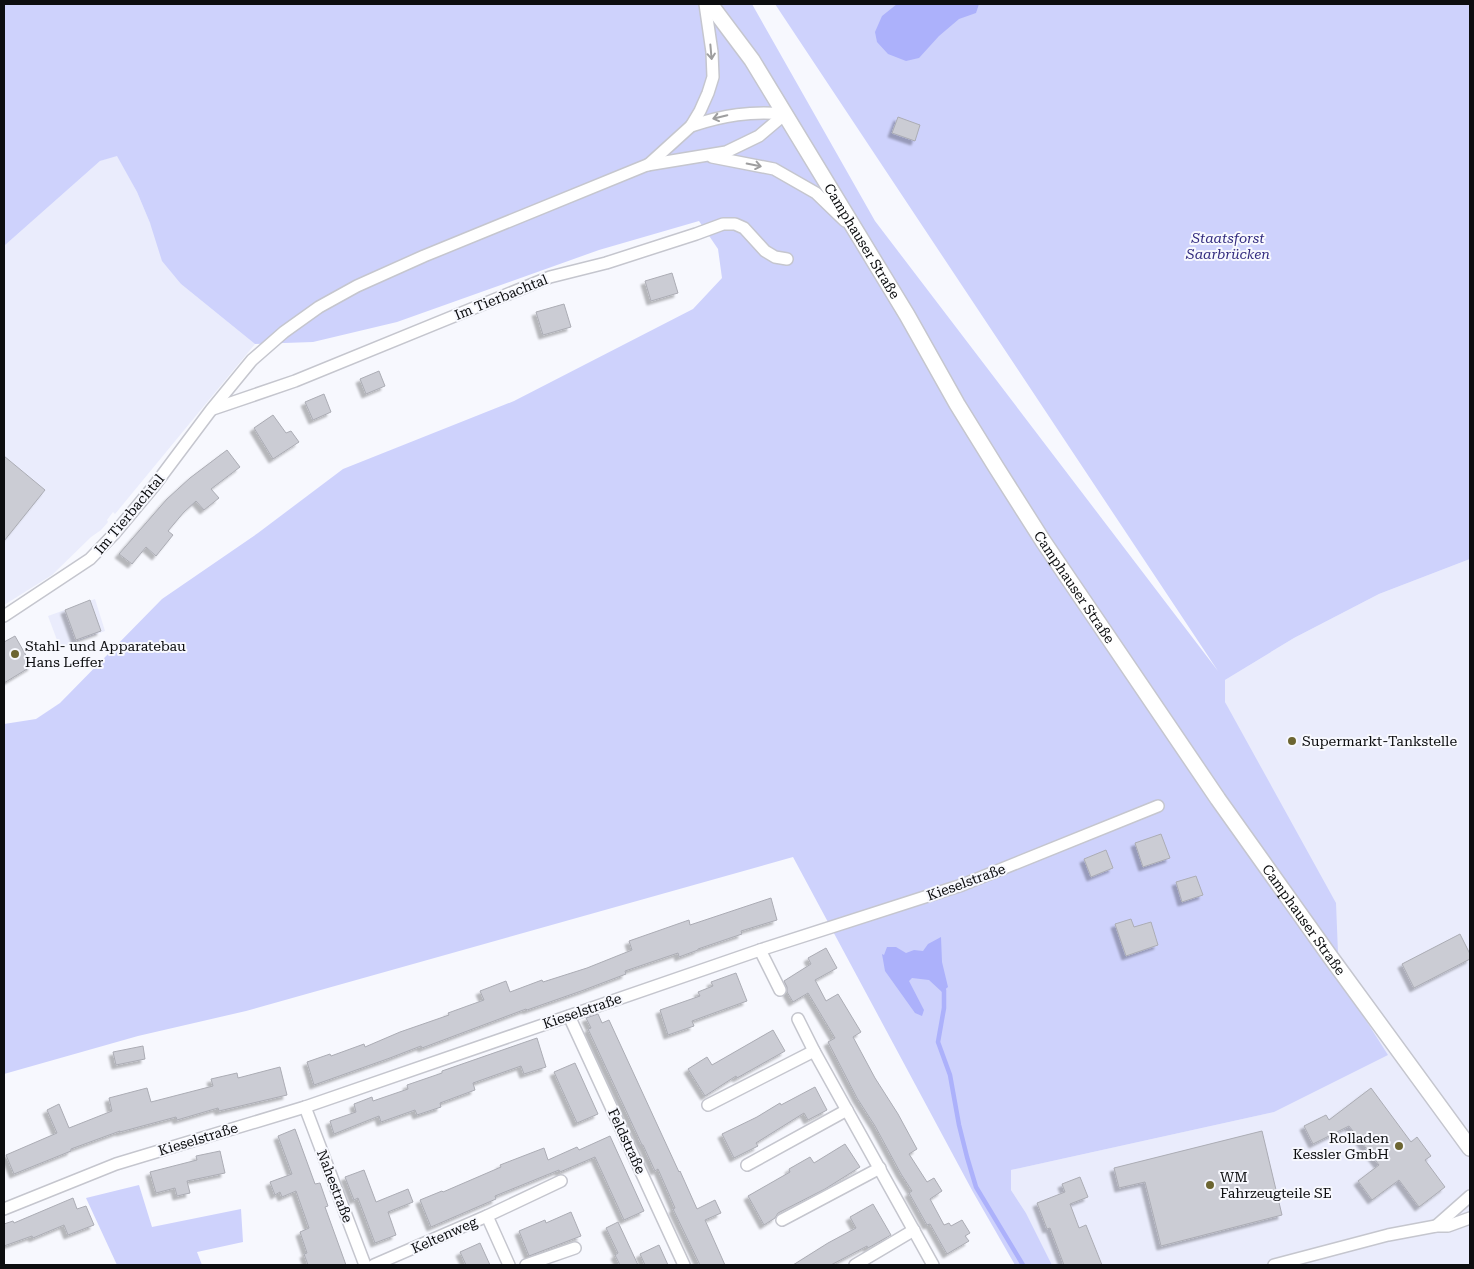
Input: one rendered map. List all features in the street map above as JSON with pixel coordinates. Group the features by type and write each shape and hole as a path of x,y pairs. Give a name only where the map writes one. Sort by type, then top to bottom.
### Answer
{"street":[{"name":"Im Tierbachtal","path":"647,165 691,126 708,93 713,77 712,52 705,4"},
{"name":"Camphauser Straße","path":"710,4 752,60 907,315 957,404 996,467 1139,684 1329,955 1470,1148"},
{"name":"Im Tierbachtal","path":"691,126 730,115 762,112 785,114"},
{"name":"Im Tierbachtal","path":"4,616 90,559 114,534 154,486 211,410 252,360 284,332 319,307 357,286 424,256 647,165 726,152 759,136 785,114"},
{"name":"Im Tierbachtal","path":"706,156 774,169 816,193 854,229"},
{"name":"Im Tierbachtal","path":"211,410 295,381 550,277 615,260 723,224 735,224 744,228 765,251 775,257 787,259"},
{"name":"Kieselstraße","path":"4,1209 116,1164 305,1106 760,950 962,884 1158,806"},
{"path":"760,950 780,990"},
{"name":"Feldstraße","path":"569,1016 684,1265"},
{"path":"798,1019 933,1265"},
{"path":"708,1105 814,1051"},
{"name":"Nahestraße","path":"305,1106 366,1265"},
{"path":"747,1165 847,1110"},
{"path":"782,1220 880,1168"},
{"name":"Keltenweg","path":"374,1265 561,1182"},
{"path":"1436,1226 1470,1196"},
{"name":"Keltenweg","path":"487,1216 509,1265"},
{"path":"1274,1265 1395,1234 1436,1226 1448,1226 1470,1218"},
{"path":"855,1265 914,1230"},
{"path":"526,1265 575,1248"}],"shaded area":[{"name":"Stahl- und Apparatebau Hans Leffer","path":"117,155 181,284 255,344 115,514 113,512 101,530 91,537 52,575 4,605 4,246 100,161"},
{"path":"1470,559 1470,1265 1052,1265 1026,1213 1011,1190 1011,1170 1274,1112 1339,978 1225,702 1225,680 1294,638 1379,594"},
{"path":"95,599 105,631 60,648 48,616"}],"green space":[{"name":"Staatsforst Saarbrücken","path":"4,4 752,4 875,221 1218,671 775,4 1470,4 1470,559 1379,594 1294,638 1225,680 1225,702 1336,903 1339,978 1388,1055 1274,1112 1011,1170 1011,1190 1026,1213 1052,1265 1015,1265 973,1192 793,857 246,1011 138,1036 4,1074 4,724 36,719 60,703 162,599 258,533 343,469 514,401 693,309 722,278 718,249 699,221 599,250 397,322 313,342 255,344 181,284 162,261 150,223 137,192 117,156 100,161 4,246"},
{"path":"139,1185 152,1227 241,1209 243,1242 197,1252 202,1265 117,1265 86,1198"}],"water":[{"path":"897,4 979,4 976,13 959,19 939,36 919,58 906,61 888,54 877,42 875,32 882,16"},
{"path":"941,937 942,962 948,987 942,992 929,980 912,978 909,981 924,1010 922,1016 915,1013 885,971 882,954 884,955 887,947 896,947 906,953 914,950 923,951 928,944"}],"building":[{"path":"898,117 920,125 915,141 892,133"},
{"path":"672,273 678,293 651,301 645,281"},
{"path":"564,304 571,327 543,335 536,312"},
{"path":"379,371 385,386 366,394 360,379"},
{"path":"324,394 331,412 313,420 305,402"},
{"path":"273,415 286,433 291,431 299,442 273,459 254,428"},
{"path":"227,450 240,467 211,489 219,498 204,510 196,501 184,512 168,531 173,535 156,556 146,547 132,564 119,554 167,499 190,478"},
{"path":"4,456 45,490 4,541"},
{"path":"90,600 101,631 76,640 65,610"},
{"name":"Stahl- und Apparatebau Hans Leffer","path":"15,636 32,666 4,683 4,642"},
{"path":"1161,834 1170,858 1143,867 1135,843"},
{"path":"1106,850 1113,868 1091,877 1084,859"},
{"path":"1196,876 1203,895 1182,902 1176,882"},
{"path":"771,898 777,920 741,931 742,934 679,957 678,953 625,971 626,974 584,990 314,1085 307,1062 330,1054 331,1056 364,1044 365,1047 400,1032 449,1015 448,1013 484,1000 480,991 506,981 510,992 542,980 543,982 587,968 632,950 629,941 689,920 690,925"},
{"path":"1131,919 1134,927 1151,922 1158,945 1126,956 1115,924"},
{"path":"1460,934 1470,954 1470,959 1414,988 1402,964"},
{"path":"826,948 837,968 815,980 826,1001 838,994 861,1032 853,1037 917,1149 909,1154 927,1182 934,1178 942,1191 930,1199 944,1225 949,1223 951,1226 962,1220 970,1233 965,1236 969,1241 947,1254 930,1224 927,1225 909,1193 912,1191 857,1098 828,1042 835,1038 808,993 793,1002 787,992 784,981 811,964 808,958"},
{"path":"736,973 747,1001 692,1021 694,1026 668,1035 660,1010 700,996 698,992 713,986 711,982"},
{"path":"598,1014 602,1023 609,1020 697,1209 715,1200 721,1213 705,1220 725,1265 700,1265 673,1209 675,1208 658,1169 655,1171 588,1029 591,1028 586,1018"},
{"path":"773,1030 785,1051 737,1078 736,1076 705,1096 688,1069 707,1057 712,1065"},
{"path":"537,1038 546,1067 524,1074 521,1066 473,1083 475,1090 440,1103 441,1107 417,1115 415,1110 381,1122 379,1116 334,1134 330,1121 356,1112 354,1104 372,1097 373,1101 408,1089 407,1085 442,1073 442,1071"},
{"path":"143,1046 145,1059 116,1065 113,1052"},
{"path":"575,1063 598,1114 577,1123 554,1072"},
{"path":"280,1067 287,1095 219,1111 218,1108 177,1120 176,1117 120,1131 71,1149 71,1151 14,1174 6,1155 57,1133 47,1110 59,1104 69,1128 112,1111 109,1098 147,1088 151,1102 213,1086 211,1079 237,1073 238,1078"},
{"path":"815,1087 827,1110 808,1120 804,1113 756,1143 758,1146 734,1158 722,1134 757,1117 780,1103 781,1105"},
{"name":"Rolladen Kessler GmbH","path":"1371,1088 1411,1142 1417,1137 1431,1156 1425,1160 1445,1187 1419,1207 1399,1180 1372,1200 1358,1181 1379,1165 1349,1126 1313,1144 1304,1126 1326,1115 1329,1120"},
{"path":"295,1129 315,1184 320,1183 328,1206 325,1207 346,1265 308,1265 304,1254 307,1253 300,1232 309,1228 296,1191 282,1197 280,1192 275,1195 270,1182 292,1174 278,1136"},
{"name":"WM Fahrzeugteile SE","path":"1262,1131 1282,1215 1161,1246 1145,1182 1119,1188 1114,1168"},
{"path":"610,1136 644,1211 624,1220 595,1157 495,1196 496,1199 431,1227 420,1200 443,1192 501,1167 500,1165 544,1148 548,1160 577,1147 579,1150"},
{"path":"845,1144 860,1167 825,1189 778,1213 775,1218 764,1225 748,1196 790,1172 789,1169 810,1157 814,1163"},
{"path":"220,1151 225,1173 187,1181 190,1193 177,1196 175,1188 156,1193 150,1172 197,1160 196,1156"},
{"path":"364,1170 376,1202 408,1189 413,1202 388,1212 396,1235 375,1243 358,1198 354,1200 345,1177"},
{"path":"1080,1177 1088,1197 1070,1204 1079,1228 1086,1225 1102,1265 1064,1265 1050,1228 1047,1229 1037,1203 1065,1192 1062,1184"},
{"path":"73,1198 77,1209 86,1206 94,1225 68,1235 64,1225 33,1238 32,1236 4,1246 4,1224 13,1221 14,1223"},
{"path":"873,1204 891,1235 831,1265 793,1265 856,1228 850,1217"},
{"path":"571,1212 581,1236 529,1256 519,1231 545,1220 546,1223"},
{"path":"618,1222 638,1265 620,1265 615,1255 618,1253 606,1228"},
{"path":"480,1243 490,1265 466,1265 460,1252"},
{"path":"659,1245 668,1265 645,1265 640,1254"}],"waterway":[{"path":"944,990 944,1008 938,1042 950,1075 967,1157 976,1187 1023,1265"}],"place":[{"name":"Stahl- und Apparatebau Hans Leffer","path":"15,654"},
{"name":"Supermarkt-Tankstelle","path":"1292,741"},
{"name":"Rolladen Kessler GmbH","path":"1399,1146"},
{"name":"WM Fahrzeugteile SE","path":"1210,1185"}]}
